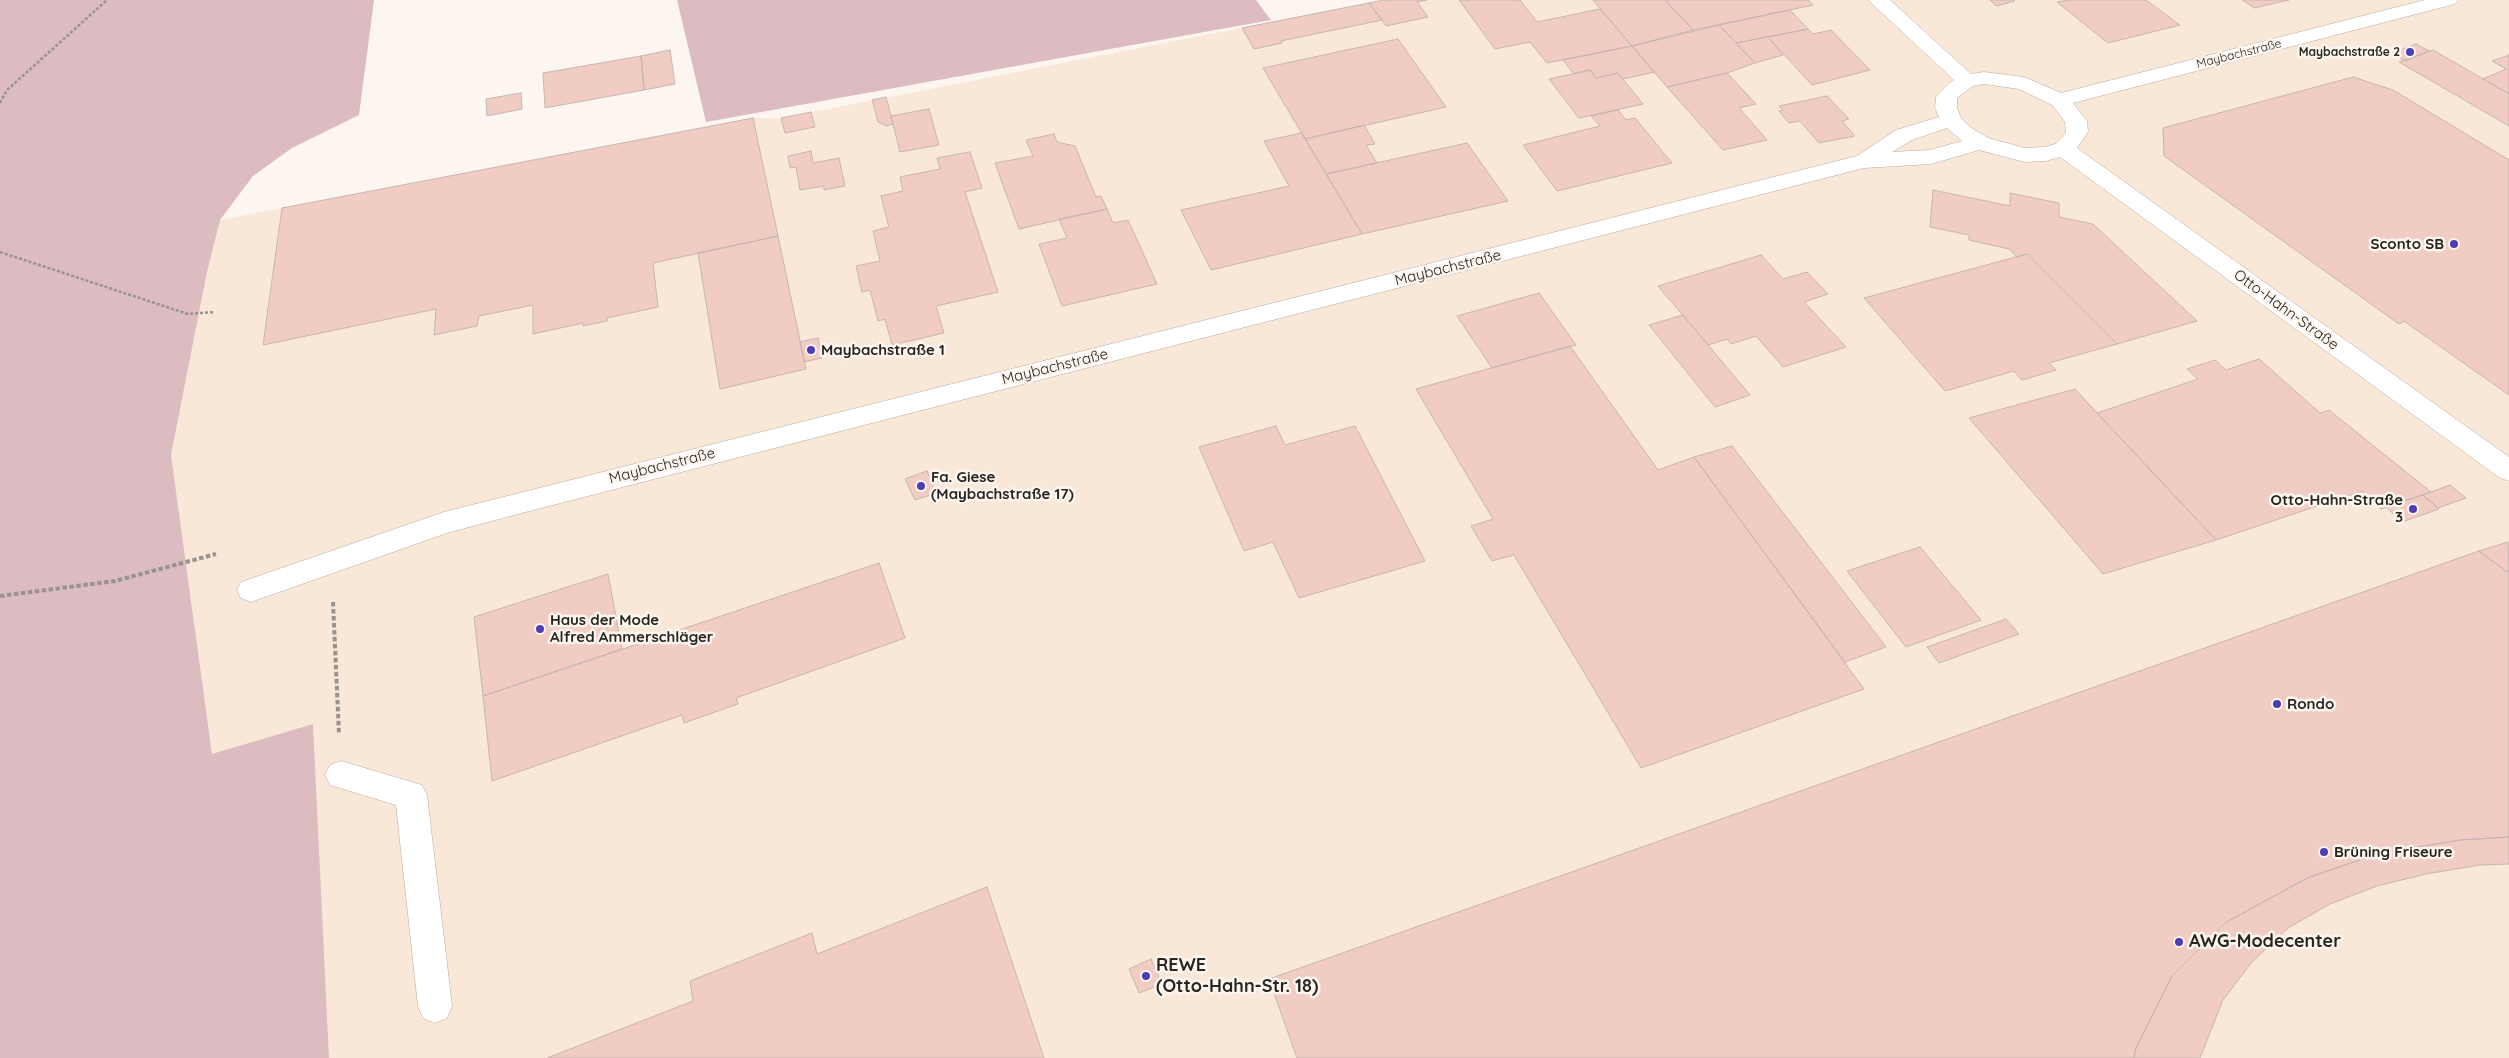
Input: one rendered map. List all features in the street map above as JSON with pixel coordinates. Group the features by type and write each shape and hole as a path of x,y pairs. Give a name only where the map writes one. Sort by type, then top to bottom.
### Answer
{"street":[{"path":"1878,0 1967,81"},
{"name":"Maybachstraße","path":"2059,100 2448,0"},
{"path":"1984,78 2004,78 2024,83 2043,90 2059,100 2070,110 2076,121 2077,132 2072,141 2063,149 2046,154 2025,155 2002,151 1980,143 1962,132 1951,120 1946,108 1947,97 1955,88 1967,81 1984,78"},
{"name":"Maybachstraße","path":"1864,161 1904,135 1951,120"},
{"name":"Maybachstraße","path":"251,590 444,523 518,503 1864,161 1931,157 1980,143"},
{"name":"Otto-Hahn-Straße","path":"2063,149 2509,471"},
{"path":"341,775 411,795 435,1006"}],"path":[{"path":"0,103 7,90 107,0"},
{"path":"0,252 188,314 215,312"},
{"path":"0,596 115,581 216,554"},
{"path":"331,561 341,775"}],"shaded area":[{"path":"0,0 374,0 359,115 292,148 253,176 220,220 207,272 171,455 212,754 313,724 329,1058 0,1058"},
{"path":"677,0 1256,0 1271,20 706,122"},
{"path":"1384,0 2509,0 2509,1058 329,1058 313,724 212,755 171,455 207,272 220,220 753,118 782,118"}],"building":[{"path":"1384,0 1427,0 1417,2 1428,17 1386,26 1369,3"},
{"path":"1459,0 1520,0 1537,22 1600,9 1632,46 1547,63 1530,42 1495,49"},
{"path":"1593,0 1665,0 1693,30 1632,46"},
{"path":"1665,0 1808,0 1813,5 1693,30"},
{"path":"1990,0 2013,0 2015,1 1996,6"},
{"path":"2068,0 2146,0 2180,25 2108,43 2057,2"},
{"path":"2243,0 2289,0 2254,8"},
{"path":"1369,3 1382,20 1281,41 1282,43 1254,49 1242,28"},
{"path":"1790,10 1808,29 1736,43 1719,25"},
{"path":"1719,25 1755,63 1727,73 1667,87 1632,46"},
{"path":"1808,29 1813,34 1831,30 1870,70 1812,85 1768,37"},
{"path":"1768,37 1783,55 1755,63 1736,43"},
{"path":"1398,39 1446,107 1305,139 1263,68"},
{"name":"Maybachstraße 2","path":"2416,44 2429,51 2405,61 2392,53"},
{"path":"1632,46 1654,72 1623,79 1618,73 1596,78 1590,70 1574,74 1563,60"},
{"path":"670,50 675,84 644,90 641,56"},
{"path":"2433,50 2509,94 2509,126 2399,62"},
{"path":"2509,55 2509,94 2483,79 2506,69 2492,61"},
{"path":"641,56 644,90 545,108 543,73"},
{"path":"1590,70 1596,78 1618,73 1643,104 1579,118 1549,79"},
{"path":"1727,73 1756,104 1739,108 1767,140 1723,150 1667,87"},
{"path":"2353,77 2393,90 2509,160 2509,395 2404,321 2399,324 2164,156 2163,128"},
{"path":"521,93 522,109 487,116 486,99"},
{"path":"1827,96 1849,119 1842,121 1855,136 1819,143 1800,121 1789,123 1779,111 1783,110 1779,106"},
{"path":"886,97 893,124 887,126 878,122 872,100"},
{"path":"929,109 939,145 900,152 891,116"},
{"path":"1618,110 1626,120 1635,118 1672,163 1557,191 1523,145 1600,126 1591,116"},
{"path":"811,112 815,127 785,133 781,118"},
{"path":"753,118 778,236 653,263 658,307 607,318 607,321 583,326 583,323 533,334 533,305 479,316 477,326 434,335 436,309 263,345 282,208"},
{"path":"1364,125 1375,144 1366,145 1377,163 1326,174 1305,139"},
{"path":"1302,133 1362,234 1211,270 1181,210 1289,186 1264,141"},
{"path":"1054,134 1057,142 1075,146 1096,197 1101,196 1107,209 1019,229 995,163 1033,156 1026,140"},
{"path":"1467,143 1508,201 1362,234 1326,174"},
{"path":"811,151 813,163 839,158 845,186 824,190 824,186 800,190 796,167 790,168 788,156"},
{"path":"970,152 982,188 965,192 998,292 936,306 944,333 892,345 885,319 878,321 870,290 862,292 856,266 880,261 873,231 889,227 881,196 903,191 900,177 940,169 937,158"},
{"path":"1933,190 2010,206 2010,193 2059,203 2059,217 2093,224 2197,321 2117,344 2027,254 2017,257 2009,249 1969,240 1969,235 1930,227"},
{"path":"1107,209 1113,223 1128,220 1157,284 1062,306 1039,244 1067,238 1059,219"},
{"path":"778,236 806,369 720,389 698,253"},
{"path":"2027,254 2117,344 2049,363 2056,370 2022,380 2014,371 1945,391 1864,298"},
{"path":"1761,255 1783,279 1807,272 1828,294 1804,302 1846,347 1783,367 1756,336 1731,344 1727,339 1708,345 1658,286"},
{"path":"1539,293 1576,345 1492,368 1457,316"},
{"path":"1683,315 1750,395 1715,407 1649,325"},
{"name":"Maybachstraße 1","path":"818,338 822,358 804,362 800,342"},
{"path":"1570,346 1658,470 1694,457 1864,689 1641,768 1514,555 1492,561 1471,526 1493,519 1416,389"},
{"path":"2259,359 2320,413 2329,410 2431,492 2381,509 2362,491 2216,540 2097,413 2198,379 2187,369 2215,360 2226,370"},
{"path":"2075,389 2216,540 2103,574 1969,418"},
{"path":"1276,426 1285,445 1355,426 1425,561 1299,598 1273,542 1244,551 1199,447"},
{"path":"1732,446 1886,647 1845,662 1694,457"},
{"name":"Fa. Giese (Maybachstraße 17)","path":"927,471 937,493 915,500 905,479"},
{"path":"2450,485 2466,498 2438,508 2423,495"},
{"name":"Otto-Hahn-Straße 3","path":"2423,495 2439,509 2402,522 2386,507"},
{"path":"2508,542 2509,571 2507,572 2479,551"},
{"path":"1920,547 1981,620 1906,647 1847,571"},
{"name":"Rondo","path":"2479,551 2507,572 2509,571 2509,837 2460,840 2380,853 2307,878 2225,923 2172,976 2136,1048 2134,1058 1297,1058 1269,979"},
{"path":"879,563 905,638 736,698 738,704 684,723 682,715 492,781 483,696"},
{"path":"608,574 622,649 483,696 474,617"},
{"path":"2006,619 2019,634 1939,663 1927,647"},
{"path":"2509,837 2509,864 2480,865 2426,874 2377,886 2330,904 2288,928 2252,962 2223,1000 2200,1058 2134,1058 2136,1048 2172,976 2225,923 2307,878 2380,853 2460,840"},
{"path":"987,887 1044,1058 547,1058 693,1001 690,981 812,933 817,954"},
{"name":"REWE (Otto-Hahn-Str. 18)","path":"1151,959 1162,984 1139,993 1129,969"}],"place":[{"name":"Maybachstraße 2","path":"2410,52"},
{"name":"Sconto SB","path":"2454,244"},
{"name":"Maybachstraße 1","path":"811,350"},
{"name":"Fa. Giese (Maybachstraße 17)","path":"921,486"},
{"name":"Otto-Hahn-Straße 3","path":"2413,509"},
{"name":"Haus der Mode Alfred Ammerschläger","path":"540,629"},
{"name":"Rondo","path":"2277,704"},
{"name":"Brüning Friseure","path":"2324,852"},
{"name":"AWG-Modecenter","path":"2179,942"},
{"name":"REWE (Otto-Hahn-Str. 18)","path":"1146,976"}]}
